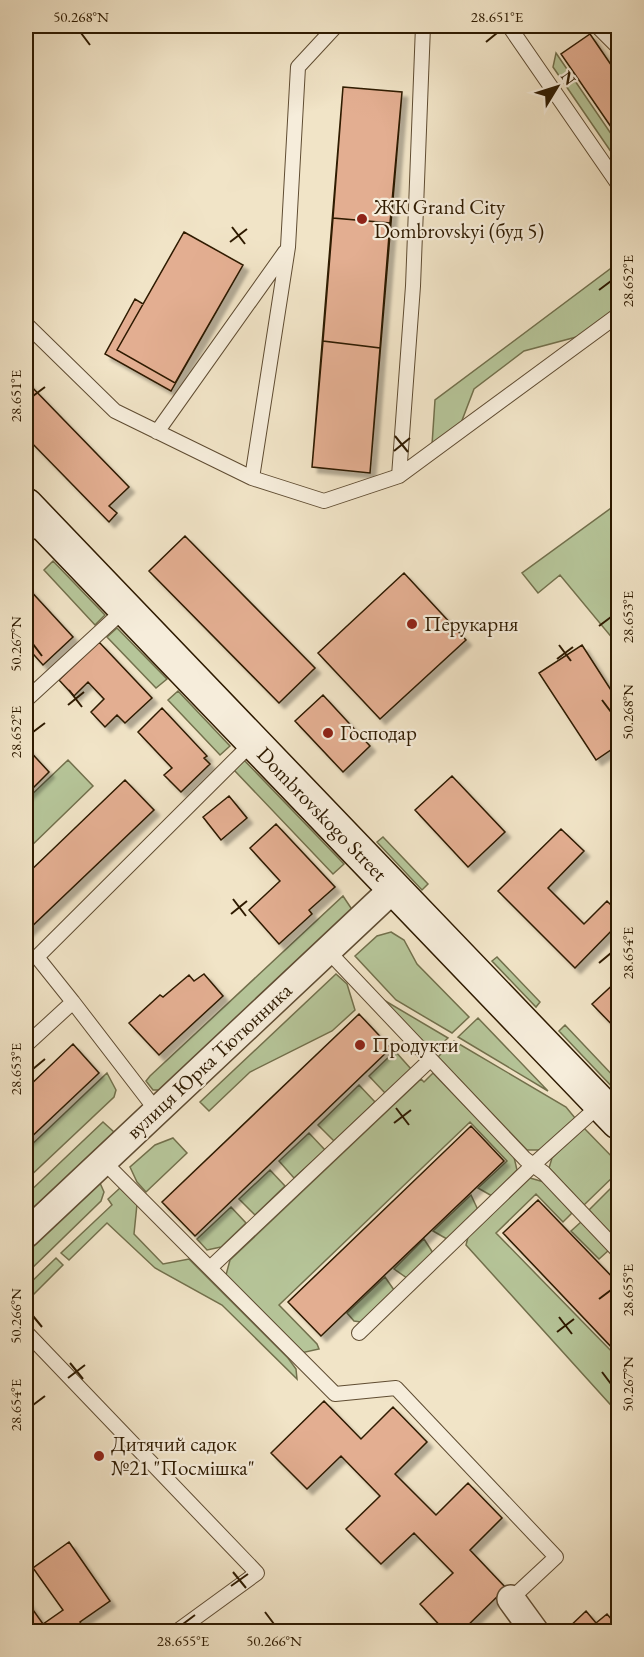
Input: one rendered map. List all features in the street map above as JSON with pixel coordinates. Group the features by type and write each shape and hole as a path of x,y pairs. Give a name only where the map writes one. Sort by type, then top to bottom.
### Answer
{"street":[{"name":"Dombrovskogo Street","path":"31,521 125,609 610,1113"},
{"name":"вулиця Юрка Тютюнника","path":"26,1234 393,889"},
{"path":"511,1599 535,1632"}],"lane":[{"path":"252,478 288,248 298,67 336,26"},
{"path":"399,476 413,286 423,26"},
{"path":"509,26 618,184"},
{"path":"597,26 618,47"},
{"path":"157,432 288,248"},
{"path":"26,324 115,411 252,478 324,501 399,476 618,315"},
{"path":"26,700 125,609"},
{"path":"156,1110 37,957 253,742"},
{"path":"327,950 430,1060 533,1165 544,1173 618,1251"},
{"path":"26,1046 73,1002"},
{"path":"211,1267 430,1060"},
{"path":"359,1333 533,1165 610,1113"},
{"path":"103,1161 335,1394 396,1388 556,1557 511,1599"},
{"path":"26,1332 257,1573 176,1632"}],"green space":[{"path":"556,53 618,144 618,162 553,67"},
{"path":"618,263 618,307 580,336 524,351 474,389 461,423 432,445 435,400"},
{"path":"618,503 618,551 612,557 618,566 618,645 560,575 538,593 522,573"},
{"path":"53,561 105,615 95,625 44,570"},
{"path":"117,628 167,679 156,688 107,637"},
{"path":"178,691 230,746 220,755 168,700"},
{"path":"68,760 93,786 26,851 26,800"},
{"path":"244,760 344,864 333,874 234,770"},
{"path":"383,837 428,884 422,890 377,842"},
{"path":"343,896 353,911 159,1090 153,1090 146,1081 150,1076"},
{"path":"391,932 404,940 417,964 469,1017 452,1033 396,1000 355,956 377,936"},
{"path":"497,957 540,1002 536,1007 492,961"},
{"path":"336,974 347,984 355,1010 332,1031 250,1072 209,1111 200,1102"},
{"path":"382,999 448,1038 433,1052"},
{"path":"478,1018 548,1091 458,1037"},
{"path":"565,1025 618,1081 618,1093 559,1031"},
{"path":"454,1041 566,1107 575,1118 541,1150 527,1150 438,1057"},
{"path":"395,1051 411,1069 385,1093 369,1076"},
{"path":"107,1073 116,1090 114,1097 26,1180 26,1150"},
{"path":"433,1073 514,1157 517,1170 492,1196 478,1188 507,1161 470,1122 279,1305 317,1344 319,1349 301,1353 226,1275 230,1260 421,1079 424,1082"},
{"path":"359,1085 375,1102 334,1141 318,1125"},
{"path":"103,1122 114,1132 26,1216 26,1195"},
{"path":"583,1127 618,1163 618,1172 584,1205 549,1168 552,1158"},
{"path":"309,1133 325,1150 294,1178 279,1161"},
{"path":"173,1138 187,1153 146,1192 137,1182 130,1167 155,1145"},
{"path":"270,1170 285,1186 255,1215 239,1199"},
{"path":"530,1178 544,1182 572,1213 563,1222 536,1194 496,1233 618,1358 618,1413 466,1245 468,1237"},
{"path":"618,1181 618,1242 589,1210"},
{"path":"100,1183 104,1192 101,1201 26,1274 26,1251"},
{"path":"120,1188 137,1204 134,1234 163,1264 189,1259 288,1358 296,1369 297,1379 222,1305 155,1268 107,1223 69,1260 61,1253 112,1205 108,1199"},
{"path":"471,1195 478,1210 447,1239 433,1231"},
{"path":"231,1207 246,1223 221,1247 207,1250 197,1239"},
{"path":"581,1222 609,1250 599,1259 571,1231"},
{"path":"424,1239 433,1253 407,1278 394,1269"},
{"path":"56,1258 63,1265 26,1302 26,1287"},
{"path":"385,1277 394,1290 361,1322 354,1321 347,1313"}],"building":[{"path":"590,34 618,75 618,137 561,54"},
{"path":"343,87 402,92 390,223 333,218"},
{"name":"ЖК Grand City Dombrovskyi (буд 5)","path":"343,87 402,92 370,473 312,467"},
{"path":"333,218 390,223 380,348 323,341"},
{"path":"184,232 243,265 175,383 117,350"},
{"path":"184,232 243,265 171,391 105,354 135,299 143,304"},
{"path":"323,341 380,348 370,473 312,467"},
{"path":"26,381 129,487 109,506 117,513 109,522 26,437"},
{"path":"185,536 315,668 279,703 149,571"},
{"path":"404,573 466,640 380,719 318,653"},
{"path":"27,587 73,637 43,665 26,646"},
{"path":"99,642 152,698 125,723 117,715 105,727 91,712 104,699 88,682 74,696 59,680"},
{"path":"582,645 618,701 618,745 596,760 539,673"},
{"path":"323,695 370,746 343,772 295,721"},
{"path":"162,708 207,756 204,758 210,764 181,792 164,775 172,768 138,732"},
{"path":"26,747 49,772 26,795"},
{"path":"452,776 505,832 468,867 415,810"},
{"path":"125,780 154,810 26,932 26,875"},
{"path":"229,796 247,818 221,840 203,817"},
{"path":"276,824 335,887 309,910 312,914 279,944 249,910 280,881 250,848"},
{"path":"561,829 584,851 548,888 584,924 607,901 618,912 618,924 575,968 498,891"},
{"path":"204,974 223,996 159,1055 129,1023 160,995 163,997 189,975 194,981"},
{"path":"618,980 618,1031 592,1004"},
{"path":"359,1014 391,1048 195,1236 162,1202"},
{"path":"73,1044 99,1073 26,1142 26,1089"},
{"path":"471,1126 504,1161 321,1336 288,1302"},
{"path":"538,1200 618,1283 618,1354 503,1233"},
{"path":"324,1401 361,1439 393,1407 427,1442 395,1474 436,1515 468,1483 502,1518 470,1550 506,1588 461,1632 446,1632 420,1604 453,1573 414,1533 381,1564 346,1529 380,1496 341,1456 307,1489 271,1453"},
{"path":"69,1542 110,1601 80,1622 86,1632 26,1632 26,1600 43,1624 63,1610 33,1568"},
{"path":"586,1611 596,1623 607,1614 618,1627 618,1632 564,1632"}],"place":[{"name":"ЖК Grand City Dombrovskyi (буд 5)","path":"362,219"},
{"name":"Перукарня","path":"412,624"},
{"name":"Господар","path":"328,733"},
{"name":"Продукти","path":"360,1045"},
{"name":"Дитячий садок №21 \"Посмішка\"","path":"99,1456"}]}
